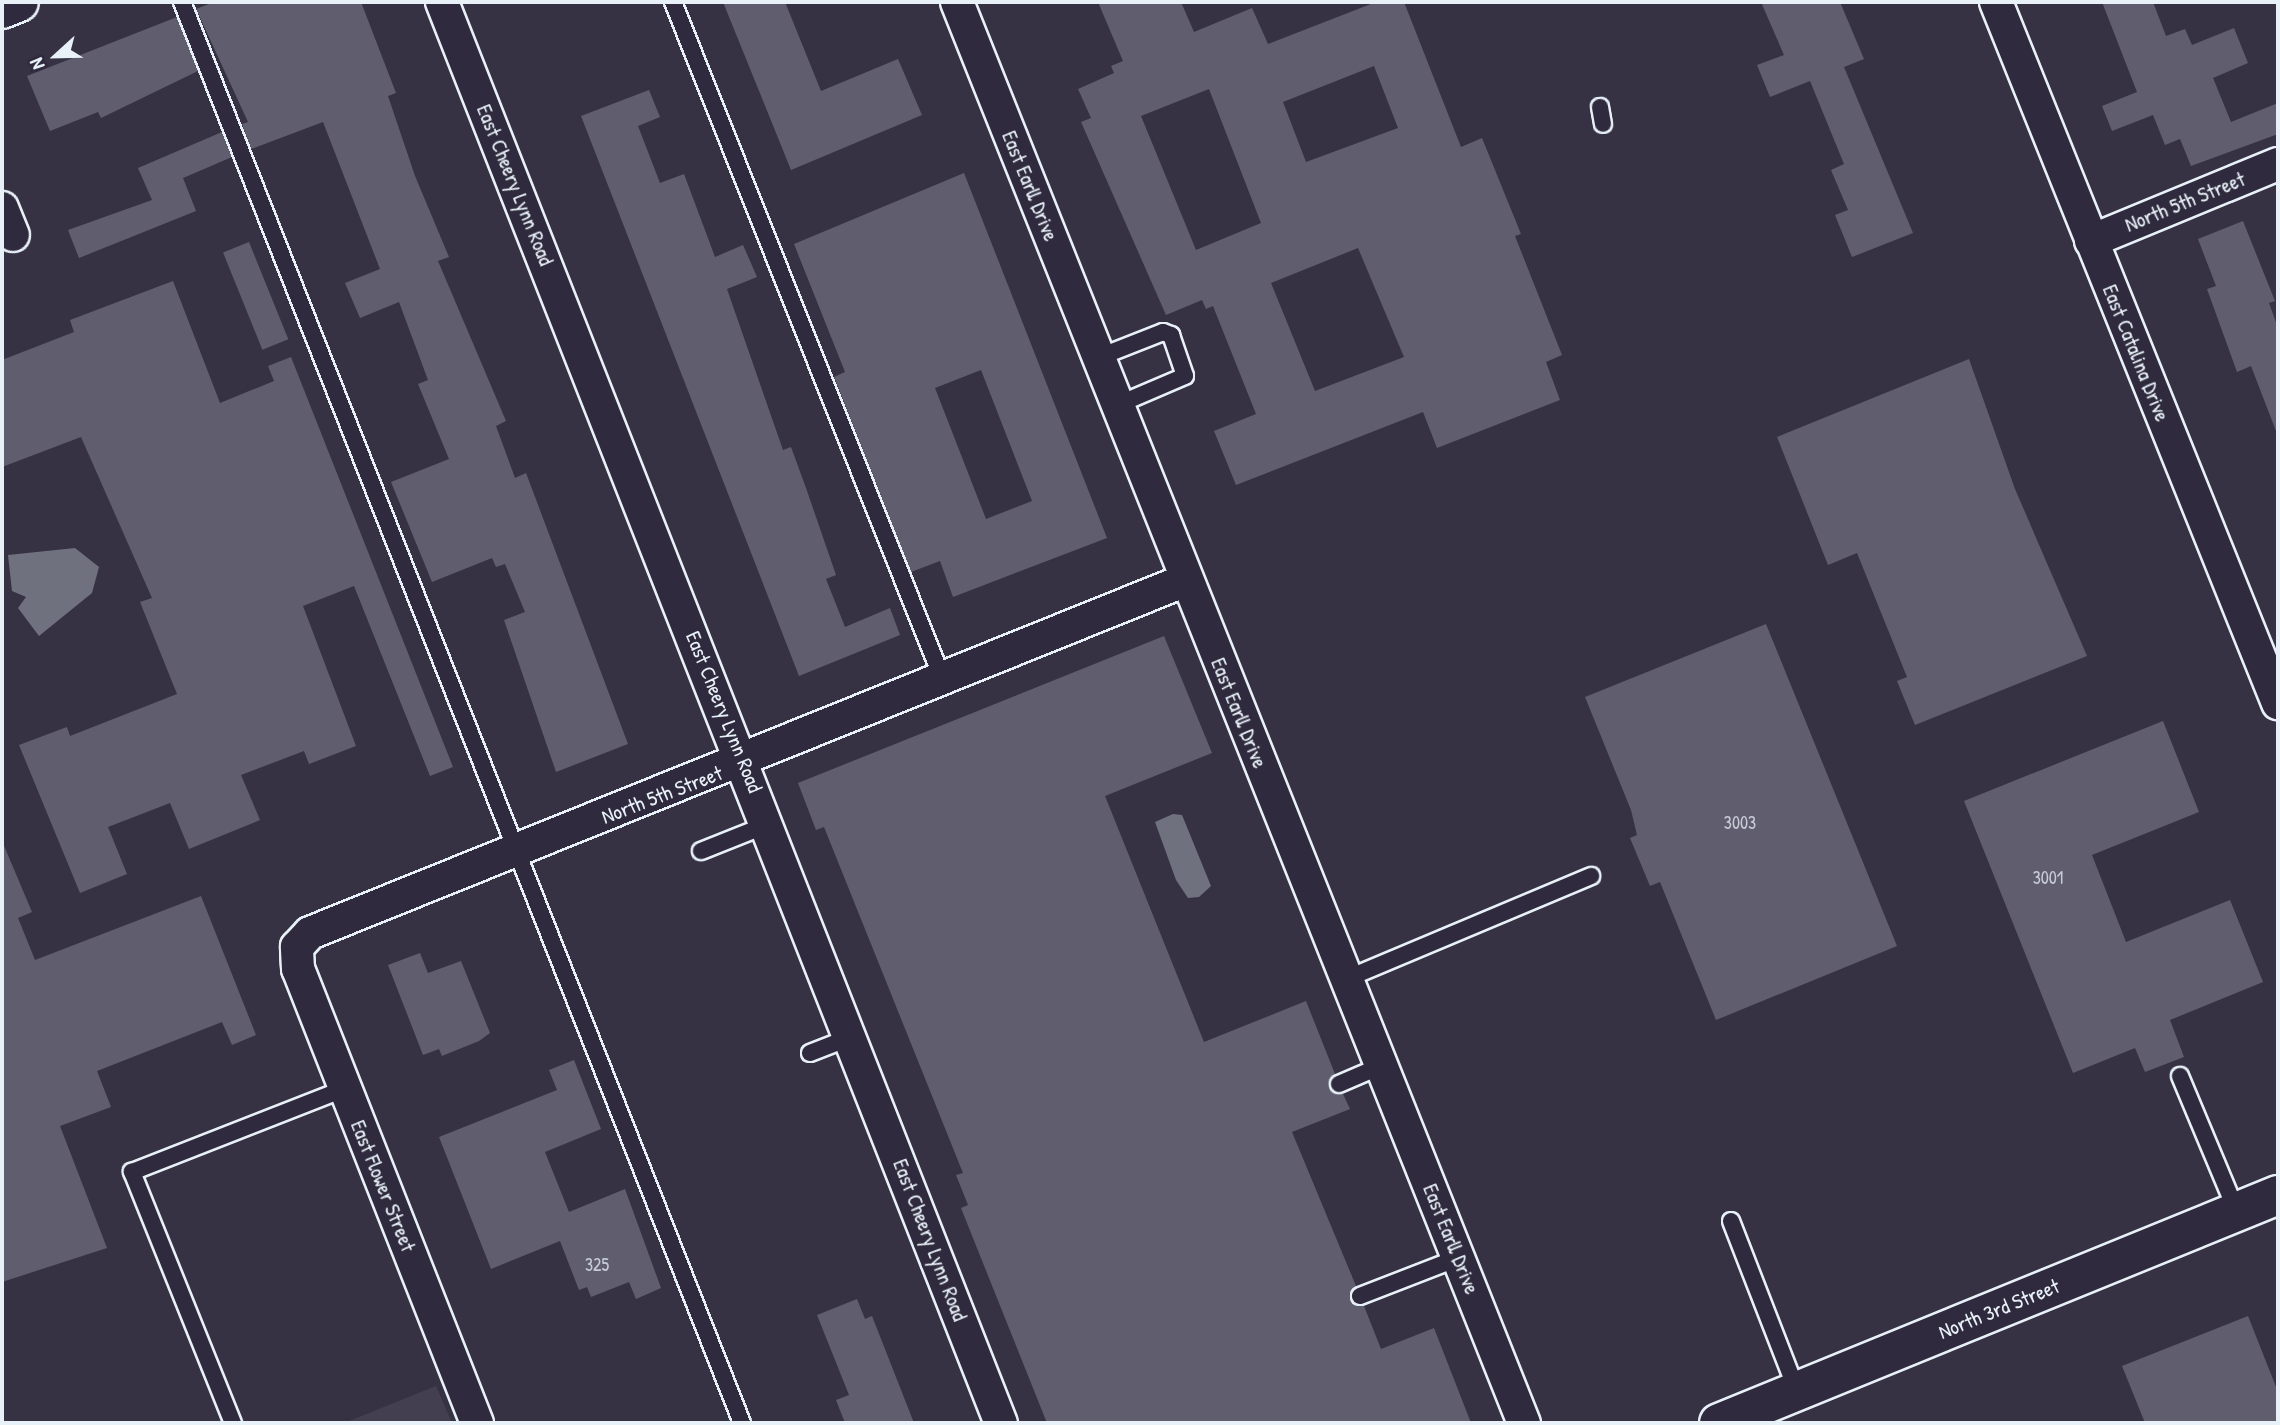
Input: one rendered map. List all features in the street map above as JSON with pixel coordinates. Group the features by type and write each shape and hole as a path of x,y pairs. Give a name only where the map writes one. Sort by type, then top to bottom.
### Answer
{"street":[{"path":"2,9 19,2"},
{"name":"East Cheery Lynn Road","path":"442,2 769,824 1001,1423"},
{"name":"East Earll Drive","path":"957,2 1524,1423"},
{"name":"East Catalina Drive","path":"1996,2 2278,703"},
{"name":"North 5th Street","path":"2091,241 2278,164"},
{"name":"North 5th Street","path":"296,947 310,933 744,763 1186,580"},
{"name":"East Flower Street","path":"296,947 298,969 477,1423"},
{"name":"North 3rd Street","path":"1719,1423 2278,1195"}],"lane":[{"path":"182,2 742,1423"},
{"path":"673,2 943,680"},
{"path":"1600,107 1603,124"},
{"path":"1097,358 1163,332 1171,335 1185,376 1117,405"},
{"path":"702,852 769,824"},
{"path":"1346,979 1591,876"},
{"path":"810,1054 851,1037"},
{"path":"1339,1084 1381,1066"},
{"path":"2180,1076 2237,1212"},
{"path":"233,1423 132,1172 344,1089"},
{"path":"1731,1221 1797,1391"},
{"path":"1360,1296 1458,1258"}],"shaded area":[{"path":"436,1386 452,1423 344,1423"}],"water":[{"path":"75,548 99,567 92,593 39,636 18,608 26,597 12,591 8,555"},
{"path":"1173,814 1182,815 1211,886 1199,897 1188,898 1176,880 1155,822"}],"building":[{"path":"214,2 361,2 396,93 388,96 415,176 449,257 438,261 506,421 496,426 515,478 526,473 628,744 556,772 504,620 525,612 505,564 496,567 492,558 432,582 391,482 449,459 418,384 428,380 399,302 360,318 345,283 380,269 323,122 251,149 242,124 248,122 196,9"},
{"path":"723,2 785,2 821,91 898,59 922,115 791,170"},
{"path":"1098,2 1181,2 1194,32 1252,8 1268,44 1376,2 1404,2 1461,147 1482,138 1521,234 1515,236 1562,355 1546,362 1560,400 1437,448 1423,412 1236,485 1214,431 1256,414 1213,306 1206,309 1202,300 1166,315 1081,122 1091,118 1078,89 1114,73 1111,66 1123,61","holes":["1374,66 1398,128 1306,162 1283,102","1209,89 1261,223 1196,250 1141,116","1358,248 1404,357 1315,391 1271,283"]},
{"path":"1761,2 1840,2 1864,59 1844,67 1913,233 1852,257 1835,215 1848,210 1831,170 1844,164 1810,81 1770,97 1757,65 1784,55"},
{"path":"2102,2 2153,2 2166,36 2185,29 2192,45 2234,28 2248,63 2213,78 2231,122 2278,103 2278,134 2191,166 2180,139 2165,145 2153,115 2112,131 2102,106 2137,92"},
{"path":"177,17 198,71 101,118 98,112 50,131 27,76"},
{"path":"649,90 660,117 638,126 660,183 684,174 715,257 743,245 757,277 727,289 783,450 791,447 806,488 836,575 826,579 845,627 890,608 900,635 799,676 581,116"},
{"path":"222,132 232,157 183,178 196,211 79,258 68,230 152,200 138,168"},
{"path":"964,173 1107,538 953,597 940,561 911,572 834,377 845,372 794,244","holes":["981,370 1032,501 986,519 935,388"]},
{"path":"2243,221 2275,301 2269,303 2278,328 2276,431 2251,366 2237,372 2207,289 2216,286 2198,239"},
{"path":"249,242 288,339 262,350 223,252"},
{"path":"173,281 220,403 274,381 268,366 291,357 453,767 430,776 354,586 303,606 356,746 309,764 304,751 241,775 260,820 189,849 170,803 108,827 127,874 80,893 19,745 67,727 70,736 177,694 140,602 152,598 81,437 2,467 2,360 74,332 70,320"},
{"path":"1969,359 2015,489 2087,656 1915,725 1897,681 1907,677 1857,553 1828,565 1777,437"},
{"path":"1766,624 1897,946 1716,1020 1660,882 1650,886 1630,838 1637,835 1631,810 1585,697"},
{"path":"1164,636 1212,753 1105,796 1204,1042 1306,1001 1335,1074 1329,1087 1343,1094 1350,1109 1292,1132 1356,1286 1351,1300 1364,1306 1381,1349 1434,1328 1471,1423 1047,1423 961,1208 968,1205 956,1175 963,1173 824,827 816,830 798,783"},
{"path":"2163,721 2199,812 2092,855 2126,942 2230,900 2263,982 2170,1020 2184,1057 2145,1072 2135,1048 2073,1073 1964,801"},
{"path":"2,841 32,912 18,918 35,960 201,896 256,1035 232,1045 222,1022 97,1071 111,1107 60,1126 107,1248 2,1282"},
{"path":"420,953 428,973 461,961 490,1033 479,1041 442,1056 439,1049 423,1055 388,965"},
{"path":"574,1060 601,1129 545,1152 569,1212 625,1189 661,1288 636,1299 629,1282 591,1297 587,1287 579,1290 560,1241 491,1269 439,1137 557,1090 549,1070"},
{"path":"857,1299 865,1319 872,1316 914,1423 845,1423 836,1400 849,1395 817,1315"},
{"path":"2248,1316 2278,1392 2278,1423 2145,1423 2122,1366"}]}
